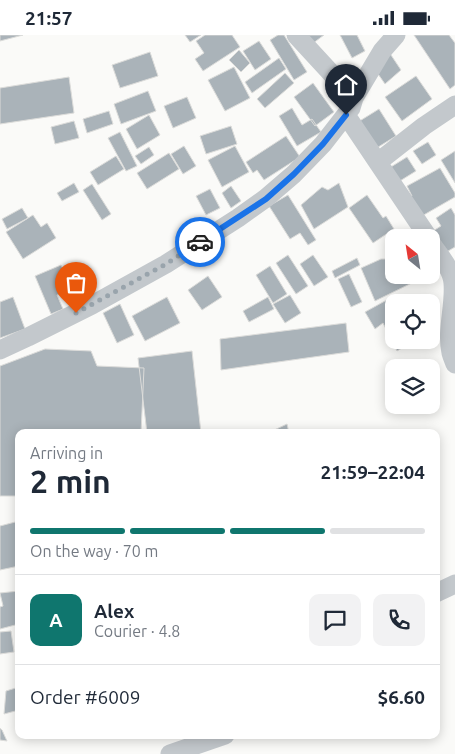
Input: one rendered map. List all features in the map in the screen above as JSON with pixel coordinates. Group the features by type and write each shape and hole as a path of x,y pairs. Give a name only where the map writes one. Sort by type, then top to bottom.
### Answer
{"street":[{"path":"296,35 350,106 378,162 423,229"},
{"path":"0,349 92,305 166,264 266,199 323,144 350,106 382,51 396,35"},
{"path":"378,162 424,126 455,105"},
{"path":"440,256 447,266 453,282 454,295 450,329 451,352 455,364"},
{"path":"440,591 455,584"},
{"path":"170,754 213,739"}],"building":[{"path":"0,35 23,35 0,41"},
{"path":"185,35 201,35 190,42"},
{"path":"205,35 232,35 240,47 203,71 195,59 204,53 196,41"},
{"path":"278,35 284,35 307,72 294,80 270,40"},
{"path":"304,35 324,35 312,44"},
{"path":"340,35 357,35 365,51 352,58"},
{"path":"414,35 449,35 455,43 455,85 450,89"},
{"path":"259,41 271,59 255,70 243,51"},
{"path":"239,50 250,63 241,72 229,60"},
{"path":"150,52 158,76 120,88 112,65"},
{"path":"389,52 401,70 385,84 376,71"},
{"path":"279,58 286,69 252,93 245,82"},
{"path":"234,67 250,98 225,111 208,80"},
{"path":"285,73 294,83 265,108 257,99"},
{"path":"416,76 432,99 402,121 385,97"},
{"path":"69,77 74,113 0,124 0,88"},
{"path":"313,83 334,112 315,126 294,97"},
{"path":"148,91 156,111 121,124 114,104"},
{"path":"187,97 196,118 173,128 164,106"},
{"path":"292,108 302,125 312,119 321,132 297,146 279,116"},
{"path":"379,109 396,136 375,149 358,122"},
{"path":"109,111 113,124 87,133 83,119"},
{"path":"149,115 160,135 137,149 126,129"},
{"path":"74,121 79,138 55,144 51,127"},
{"path":"231,126 237,144 206,154 200,136"},
{"path":"120,132 137,166 126,171 108,138"},
{"path":"286,136 300,157 264,180 257,170 253,173 246,162"},
{"path":"428,142 436,155 422,164 413,151"},
{"path":"184,146 196,166 183,174 171,154"},
{"path":"235,146 249,172 222,187 208,160"},
{"path":"149,147 154,155 141,164 135,156"},
{"path":"455,151 455,183 441,160"},
{"path":"169,153 179,169 147,189 137,173"},
{"path":"116,156 124,169 98,185 90,172"},
{"path":"407,157 416,171 395,184 386,170"},
{"path":"440,168 455,193 455,197 415,220 404,200 412,196 407,186"},
{"path":"74,183 79,192 62,201 57,193"},
{"path":"339,183 348,207 314,229 301,205 322,187 328,190"},
{"path":"92,184 111,214 102,220 83,190"},
{"path":"231,186 241,201 231,208 222,193"},
{"path":"210,189 220,208 206,215 196,196"},
{"path":"288,195 316,240 308,245 300,233 290,239 269,206"},
{"path":"367,195 383,218 386,216 394,229 385,229 385,235 373,243 349,208"},
{"path":"22,208 28,218 7,229 2,219"},
{"path":"451,208 455,215 455,247 443,254 440,249 440,229 436,229 441,226 436,218"},
{"path":"33,215 41,227 47,223 56,238 23,259 6,232"},
{"path":"288,255 308,286 296,294 276,263"},
{"path":"313,255 328,277 314,286 300,264"},
{"path":"357,258 360,265 335,278 332,271"},
{"path":"385,259 385,284 410,284 389,294 385,294 385,296 375,301 361,268"},
{"path":"61,265 72,288 57,295 63,309 51,314 35,276"},
{"path":"270,266 287,294 273,303 256,275"},
{"path":"349,274 362,302 351,307 338,279"},
{"path":"208,276 222,297 202,310 188,290"},
{"path":"290,295 301,313 285,323 273,304"},
{"path":"13,297 25,329 0,338 0,302"},
{"path":"167,297 180,323 145,341 132,316"},
{"path":"268,297 274,309 249,322 243,311"},
{"path":"385,301 385,327 383,323 375,329 365,312"},
{"path":"120,304 134,335 117,343 103,313"},
{"path":"346,323 349,352 221,370 220,339"},
{"path":"45,349 91,351 97,366 144,368 141,429 15,429 15,496 0,496 0,366"},
{"path":"192,351 201,429 147,429 138,358"},
{"path":"287,424 288,429 276,429"},
{"path":"15,522 15,567 0,570 0,526"},
{"path":"15,591 15,625 0,629 0,607 3,606 0,593"},
{"path":"11,631 14,652 0,654 0,632"},
{"path":"15,688 15,711 4,714 6,691"},
{"path":"0,728 2,730 7,741 0,740"}],"way so far":[{"path":"76,313 166,264 200,242"}],"route":[{"path":"200,242 266,199 323,144 346,115"}]}
